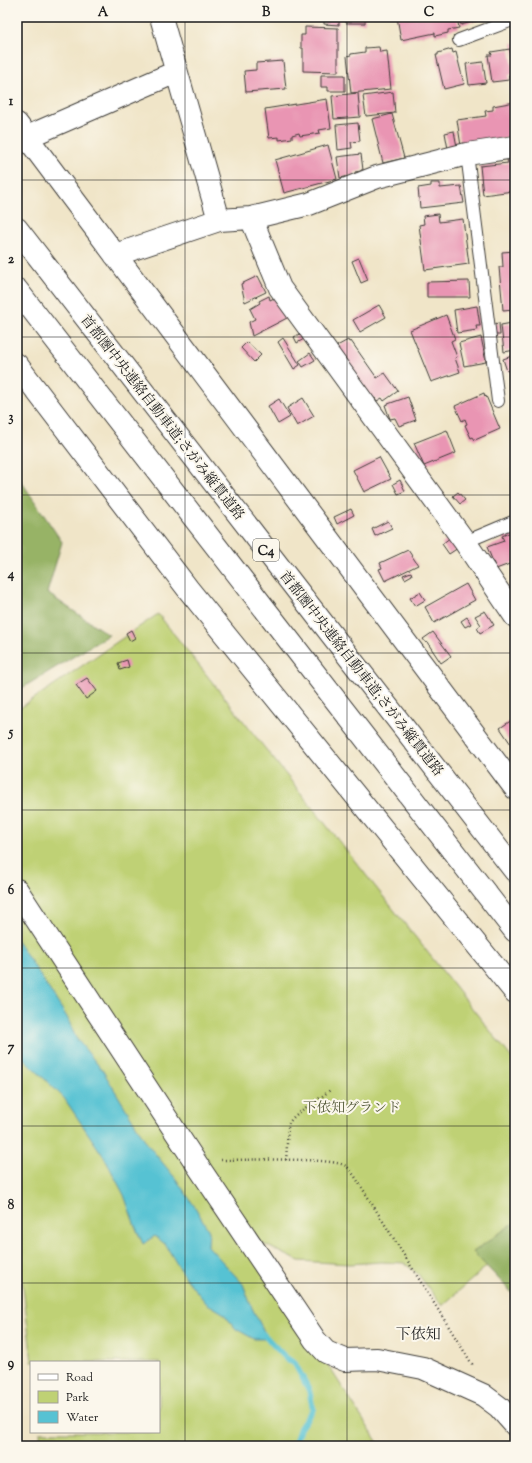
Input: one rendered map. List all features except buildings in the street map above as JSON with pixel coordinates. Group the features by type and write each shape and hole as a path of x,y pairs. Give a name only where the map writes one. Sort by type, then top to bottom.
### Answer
{"main road":[{"path":"161,17 219,220"},
{"path":"176,72 22,131 515,788"},
{"path":"115,255 219,220 251,218 309,204 377,178 467,154 515,147"},
{"path":"251,218 280,288 465,542 515,616"},
{"name":"首都圏中央連絡自動車道;さがみ縦貫道路","path":"17,229 515,871"},
{"name":"C4","path":"17,290 515,931"},
{"path":"17,365 193,595 515,992"},
{"path":"17,890 198,1166 315,1340 326,1352 345,1360 377,1359 423,1368 483,1395 499,1407 515,1425"}],"lane":[{"path":"459,40 515,19"},
{"path":"467,154 498,400"},
{"path":"465,542 515,521"}],"path":[{"path":"286,1161 289,1124 297,1114 326,1094 330,1089"},
{"path":"198,1166 217,1160 311,1161 333,1163 345,1166 354,1175 472,1364 472,1373 467,1388"}],"green space":[{"path":"17,475 62,542 47,593 109,635 17,691"},
{"name":"下依知グランド","path":"158,614 515,1062 515,1241 442,1306 418,1274 404,1263 381,1262 349,1264 299,1261 255,1240 141,1074 380,1446 41,1446 40,1433 160,1433 160,1361 32,1361 17,1237 17,710"},
{"path":"515,1222 515,1296 473,1252"}],"water":[{"path":"17,940 67,1017 76,1038 103,1071 148,1145 176,1179 195,1207 209,1231 208,1246 243,1284 252,1308 268,1339 254,1339 236,1329 223,1313 206,1303 184,1276 165,1244 155,1236 143,1244 124,1195 104,1157 64,1098 17,1052"}],"waterway":[{"path":"263,1334 285,1357 295,1364 309,1390 313,1409 300,1428 294,1446"}],"district":[{"name":"下依知","path":"418,1334"}]}
